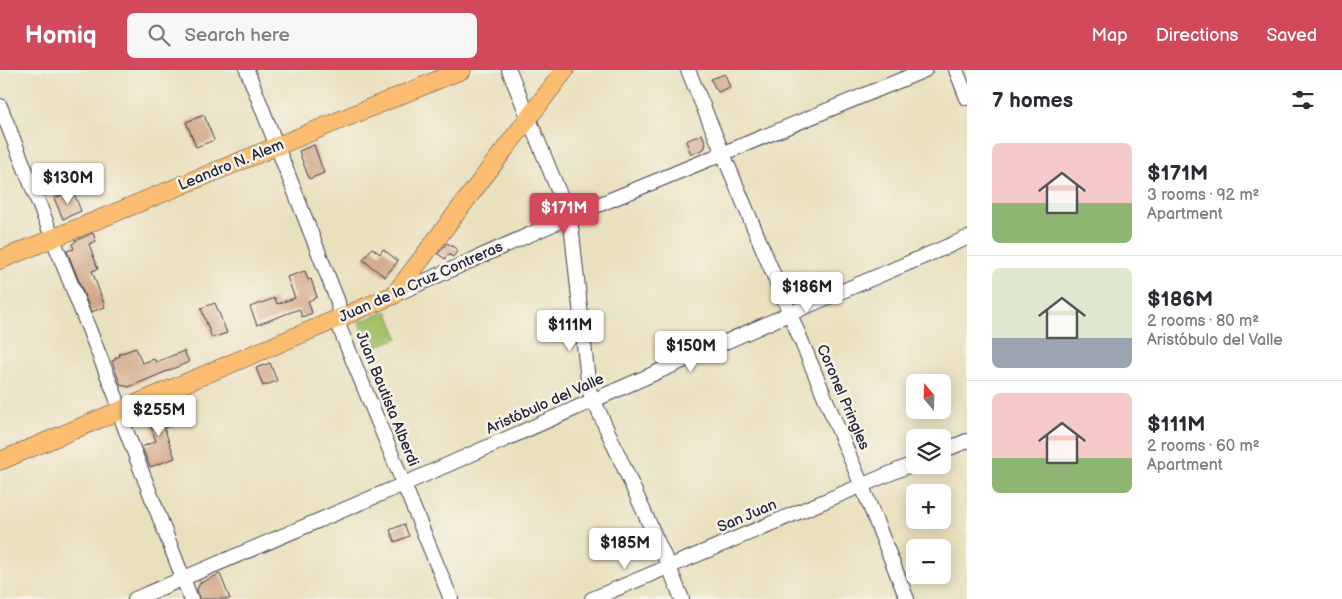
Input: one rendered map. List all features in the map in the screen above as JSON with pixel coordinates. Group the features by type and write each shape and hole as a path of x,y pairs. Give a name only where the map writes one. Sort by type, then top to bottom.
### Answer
{"main road":[{"name":"Leandro N. Alem","path":"0,260 462,70"},
{"path":"394,295 565,70"},
{"name":"Juan de la Cruz Contreras","path":"0,461 394,295"}],"street":[{"name":"Juan Bautista Alberdi","path":"247,70 338,302 340,329 451,599"},
{"path":"509,70 569,217 589,390 682,599"},
{"name":"Coronel Pringles","path":"688,70 791,313 907,599"},
{"name":"Juan de la Cruz Contreras","path":"394,295 569,217 925,70"},
{"path":"956,70 967,98"},
{"path":"0,106 116,397 123,423 191,599"},
{"name":"Aristóbulo del Valle","path":"135,599 404,484 791,313 967,238"},
{"path":"951,447 967,441"},
{"name":"San Juan","path":"592,599 906,467"}],"green space":[{"path":"387,311 398,338 370,349 359,322"}],"building":[{"path":"725,74 730,87 718,92 711,79"},
{"path":"204,115 214,140 196,147 186,122"},
{"path":"702,134 706,144 704,149 691,154 686,141"},
{"path":"314,145 324,173 309,179 299,151"},
{"path":"73,191 81,211 63,219 54,198"},
{"path":"93,233 96,241 89,244 98,269 92,271 105,307 91,312 67,251 74,249 72,244 75,241"},
{"path":"447,243 458,250 453,257 448,254 445,259 438,254"},
{"path":"372,248 380,254 383,249 398,261 385,277 363,260"},
{"path":"305,271 308,280 311,279 317,297 308,301 312,313 302,317 299,309 257,325 250,307 275,298 277,304 295,298 287,277"},
{"path":"215,303 227,333 212,338 201,308"},
{"path":"136,348 142,363 154,359 156,362 184,351 189,362 129,387 121,385 112,361 120,356 119,354"},
{"path":"270,363 277,381 263,386 256,368"},
{"path":"166,403 174,425 164,428 175,458 150,467 142,447 156,441 147,416 153,413 152,409"},
{"path":"404,524 409,536 395,542 390,530"},
{"path":"220,574 230,599 200,599 197,590 200,583"}]}
